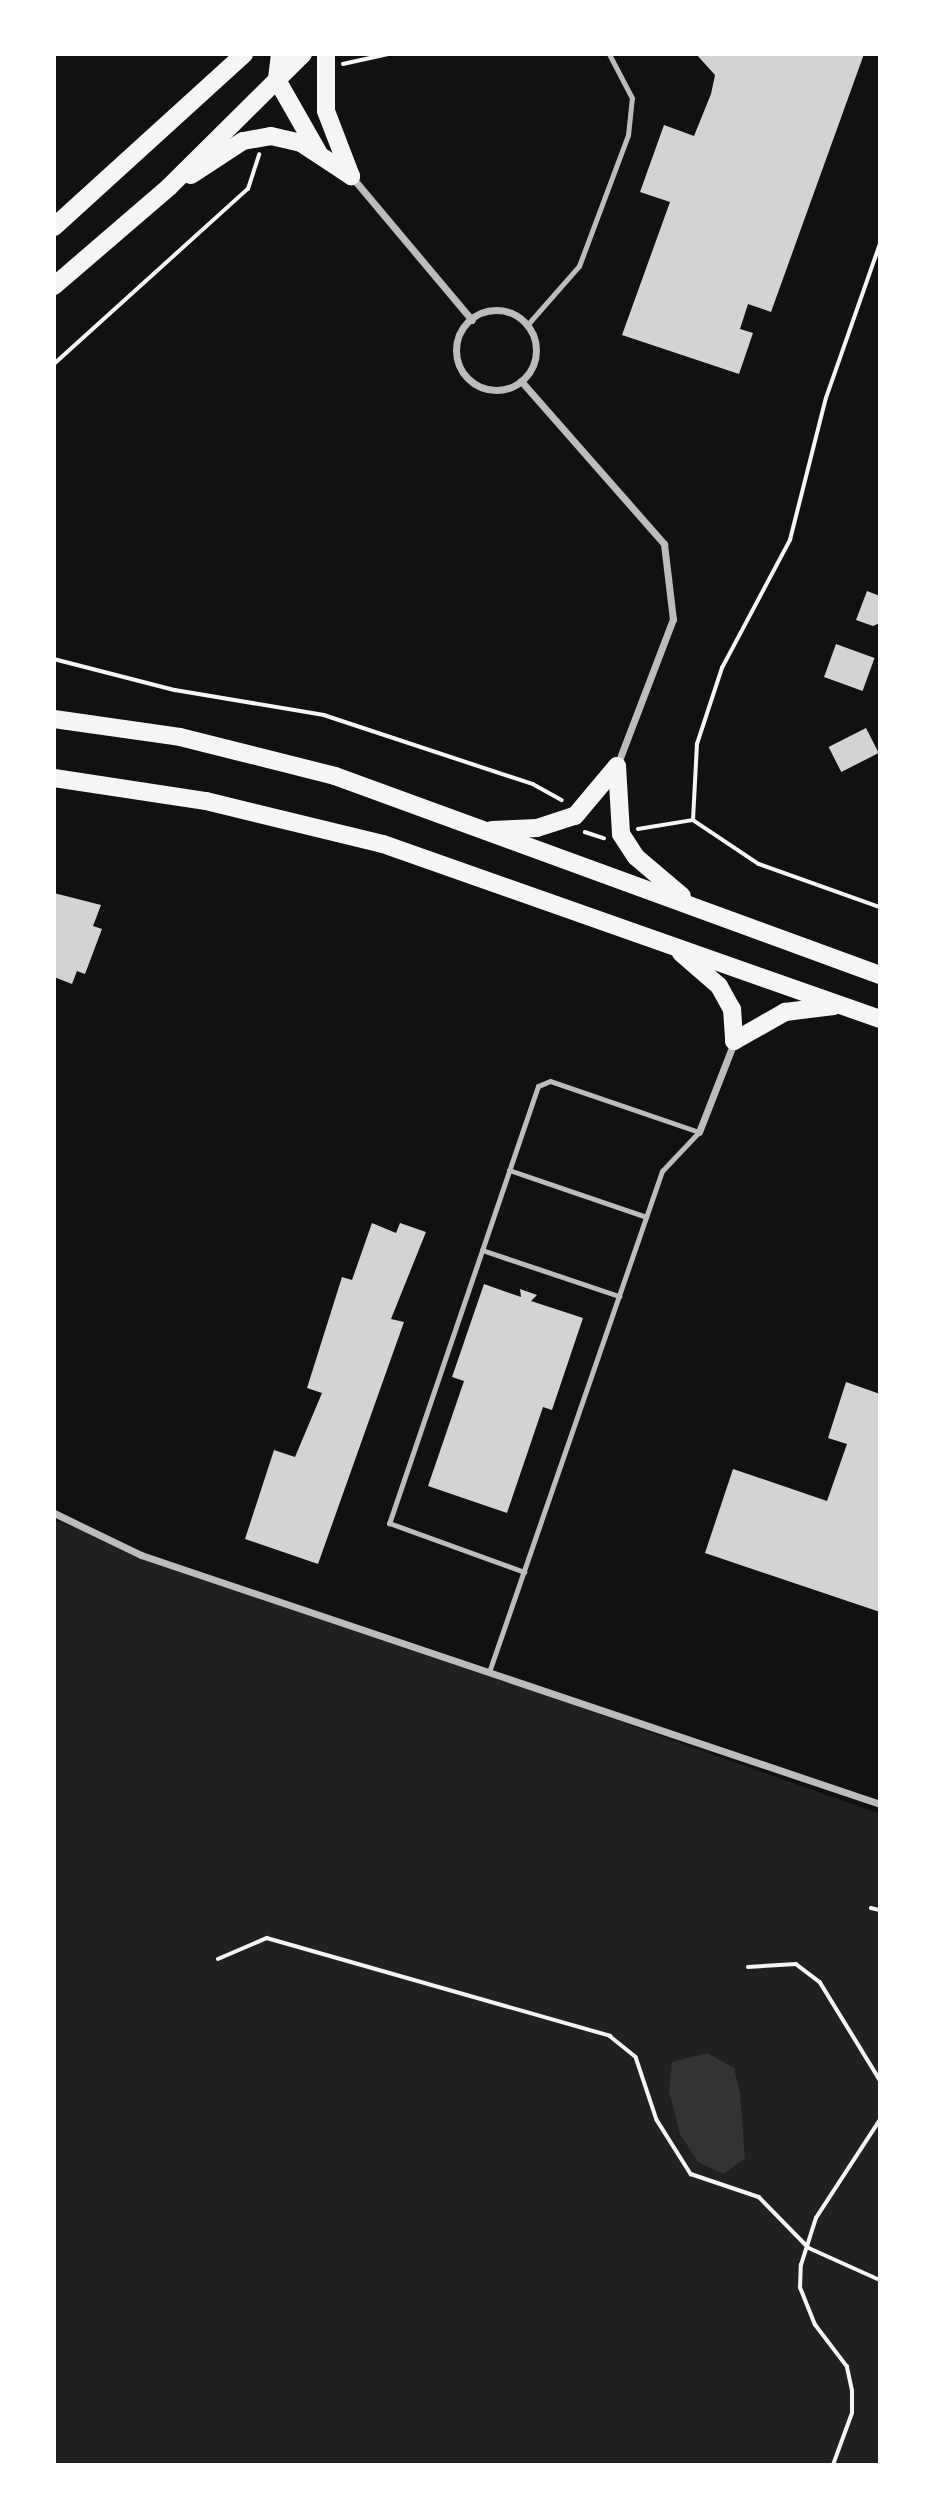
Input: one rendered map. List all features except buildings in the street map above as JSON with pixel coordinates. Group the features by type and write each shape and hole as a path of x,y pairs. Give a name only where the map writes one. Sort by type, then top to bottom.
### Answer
{"highway":[{"path":"54,227 244,54"},
{"path":"280,54 277,80 319,154"},
{"path":"54,286 169,187 303,54"},
{"path":"326,54 326,111 351,176"},
{"path":"169,187 243,141 271,136 319,154 351,176"},
{"path":"54,719 272,759 483,830 880,975"},
{"path":"483,830 537,828 575,816 617,766"},
{"path":"617,766 616,811 626,844 692,905"},
{"path":"54,778 206,801 383,844 880,1019"},
{"path":"667,943 719,986 732,1009 734,1041 785,1012 836,1005"}],"street":[{"path":"351,176 472,320"},
{"path":"500,310 528,324 536,356 521,381 490,390 468,379 457,346 472,320 500,310"},
{"path":"521,381 664,544 673,619 617,766"},
{"path":"699,1132 734,1041"},
{"path":"54,1513 141,1555 880,1804"}],"lane":[{"path":"528,324 579,266 628,135 632,98 609,54"},
{"path":"489,1672 524,1572 646,1217 667,1162 699,1132 543,1081 509,1170 389,1523 524,1572"},
{"path":"509,1170 646,1217"},
{"path":"482,1250 619,1296"}],"path":[{"path":"343,64 388,54"},
{"path":"54,364 247,189 260,146"},
{"path":"693,820 697,744 722,668 790,540 829,386 880,244"},
{"path":"54,659 175,690 324,715 533,784 568,806"},
{"path":"631,831 693,820 760,864 880,907"},
{"path":"581,826 607,838"},
{"path":"871,1908 880,1910"},
{"path":"218,1959 267,1938 610,2036 636,2057 657,2120 691,2174 759,2197 806,2243 880,2280"},
{"path":"748,1966 796,1964 820,1982 880,2080"},
{"path":"834,2465 852,2413 852,2391 847,2367 815,2325 800,2288 806,2243 828,2197 880,2120"}],"shaded area":[{"path":"54,1520 880,1814 880,2465 54,2465"},
{"path":"707,2053 734,2068 740,2093 745,2158 724,2174 698,2162 680,2134 669,2091 672,2062"}]}
